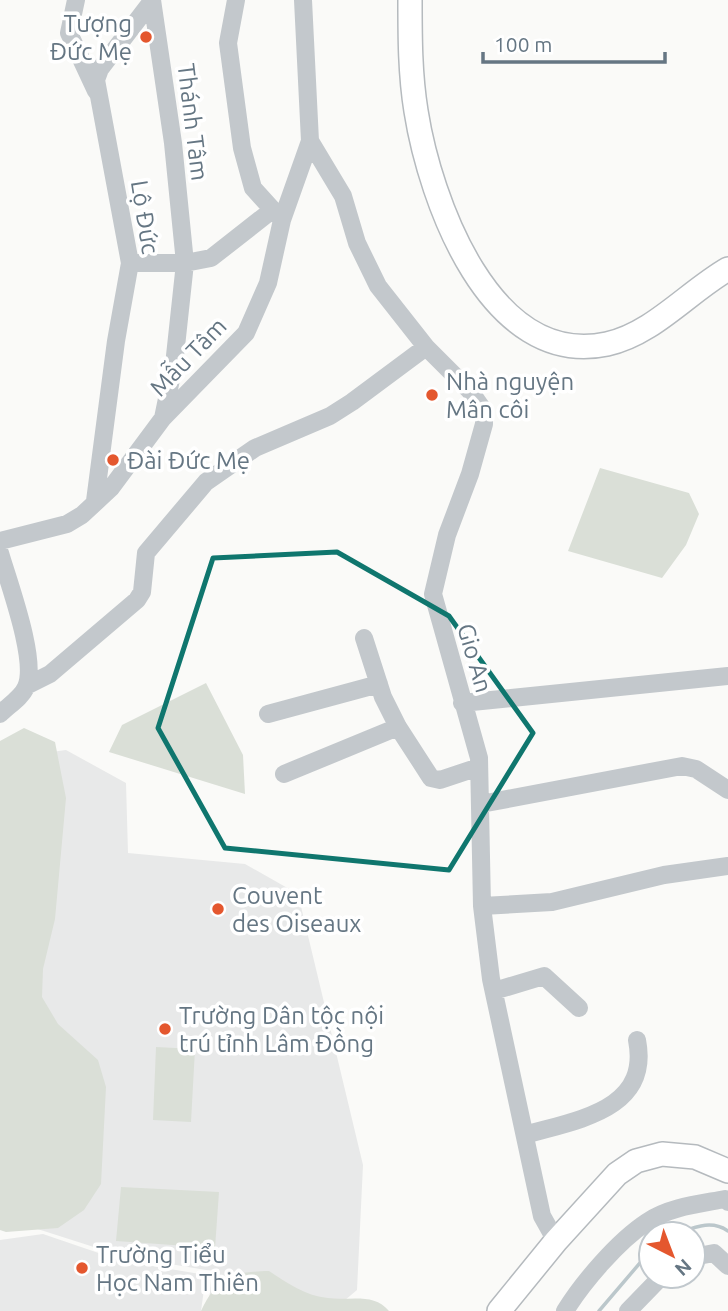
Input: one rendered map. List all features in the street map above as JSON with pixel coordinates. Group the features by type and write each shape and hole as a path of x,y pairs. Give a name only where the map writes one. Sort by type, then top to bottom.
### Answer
{"main road":[{"path":"410,0 414,99 434,185 454,232 477,275 500,307 517,323 535,335 561,345 606,344 643,329 698,286 728,269"},
{"path":"499,1311 556,1241 617,1174 636,1161 662,1154 695,1157 728,1171"}],"street":[{"path":"76,0 69,33 99,95"},
{"path":"130,263 185,263 211,258 276,216 253,188 242,148 228,43 236,0"},
{"name":"Mẫu Tâm","path":"0,541 66,524 111,488 163,418 246,333 268,283 276,216 310,141 303,0"},
{"name":"Lộ Đức","path":"95,501 116,341 130,263 96,80 100,69 152,1"},
{"name":"Thánh Tâm","path":"152,1 173,143 185,263 174,365 163,418"},
{"name":"Gio An","path":"310,141 343,196 357,243 378,286 426,347 470,391 484,411 484,424 470,474 447,535 433,594 479,767 482,906 494,991 542,1216 556,1241"},
{"path":"0,714 28,685 50,674 137,600 142,592 146,553 206,482 255,448 330,416 426,347"},
{"path":"0,553 26,639 28,685"},
{"path":"364,638 379,684 398,727 431,778 440,780 479,767"},
{"path":"462,703 728,676"},
{"path":"268,714 379,684"},
{"path":"284,774 398,727"},
{"path":"481,804 682,766 696,769 728,790"},
{"path":"482,906 552,902 664,875 728,866"},
{"path":"494,991 544,976 579,1008"},
{"path":"525,1135 598,1113 615,1104 637,1074 641,1060 637,1041"},
{"path":"565,1311 622,1243 648,1221 679,1207 727,1198"},
{"path":"707,1254 714,1253 728,1266"},
{"path":"628,1311 648,1290"}],"highlighted area":[{"path":"337,552 449,616 533,733 449,870 225,848 158,728 213,558"}],"shaded area":[{"path":"600,468 689,493 699,514 686,545 662,578 568,551"},
{"path":"206,683 243,755 245,794 109,752 122,725"},
{"path":"24,728 55,742 66,798 55,919 43,969 42,997 58,1024 98,1060 106,1087 101,1184 84,1210 58,1228 6,1232 0,1230 0,741"},
{"name":"Trường Dân tộc nội trú tỉnh Lâm Đồng","path":"66,750 126,783 128,853 245,864 298,894 363,1165 357,1290 332,1311 208,1311 212,1271 122,1256 0,1217 0,759"},
{"path":"156,1047 195,1049 191,1122 153,1120"},
{"path":"121,1187 219,1192 215,1248 116,1241"},
{"name":"Trường Tiểu Học Nam Thiên","path":"43,1234 122,1261 206,1275 201,1311 0,1311 0,1240"},
{"path":"269,1271 312,1295 369,1299 389,1311 201,1311 214,1290 228,1278"}],"waterway":[{"path":"707,1225 722,1227 728,1231"},
{"path":"599,1311 637,1266"}],"place":[{"name":"Tượng Đức Mẹ","path":"146,37"},
{"name":"Nhà nguyện Mân côi","path":"432,395"},
{"name":"Đài Đức Mẹ","path":"113,460"},
{"name":"Couvent des Oiseaux","path":"218,909"},
{"name":"Trường Dân tộc nội trú tỉnh Lâm Đồng","path":"165,1029"},
{"name":"Trường Tiểu Học Nam Thiên","path":"82,1268"}]}
